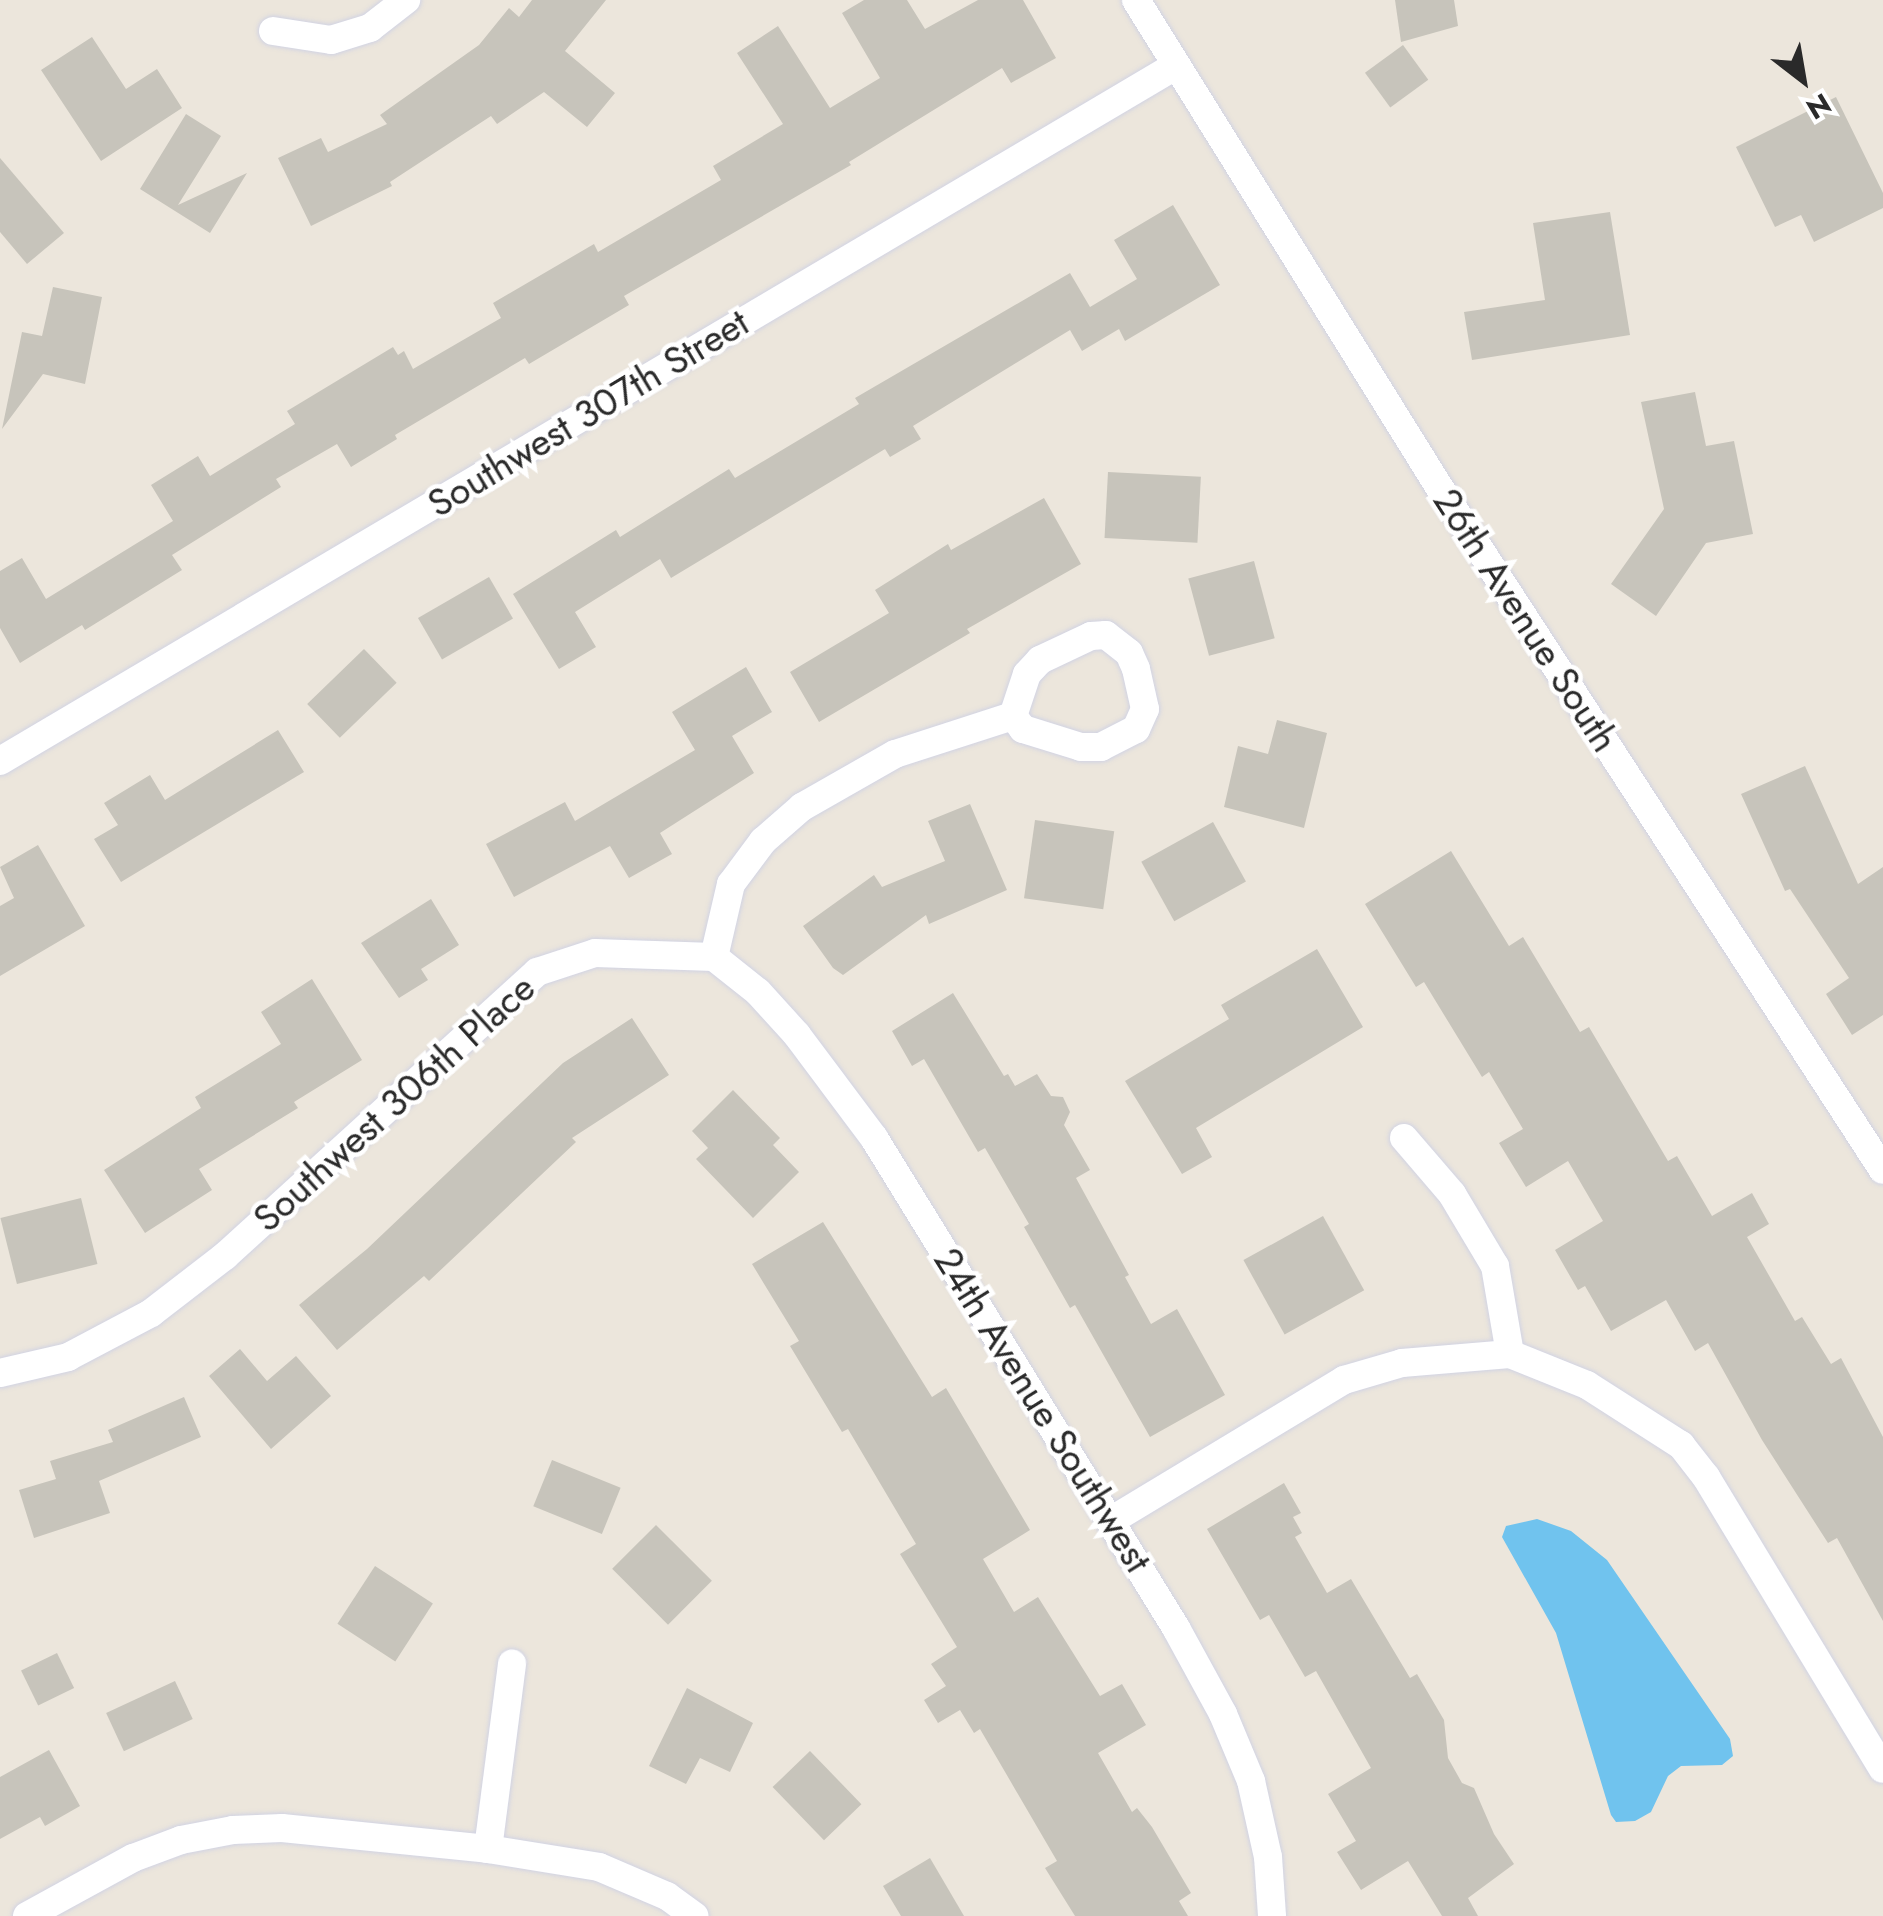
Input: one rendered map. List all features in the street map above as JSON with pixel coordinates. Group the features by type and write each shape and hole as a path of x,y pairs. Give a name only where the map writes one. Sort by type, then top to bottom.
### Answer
{"street":[{"path":"274,31 331,40 370,28 406,0"},
{"name":"26th Avenue South","path":"1136,0 1436,482 1883,1170"},
{"name":"Southwest 307th Street","path":"0,761 1175,66"},
{"path":"1106,635 1129,653 1144,709 1136,729 1123,739 1101,747 1081,746 1023,729 1013,716 1016,696 1040,660 1091,636 1106,635"},
{"path":"714,957 731,884 763,841 802,807 895,754 1013,716"},
{"name":"Southwest 306th Place","path":"0,1373 68,1357 150,1312 225,1256 537,972 595,952 714,957"},
{"name":"24th Avenue Southwest","path":"714,957 758,992 797,1035 874,1138 1112,1520 1202,1674 1241,1752 1260,1810 1272,1916"},
{"path":"1404,1138 1452,1194 1494,1266 1510,1354"},
{"path":"1112,1520 1344,1380 1402,1363 1510,1354 1587,1385 1680,1445 1706,1478 1883,1768"},
{"path":"488,1849 512,1664"},
{"path":"27,1916 134,1858 181,1840 232,1830 335,1832 488,1849 598,1867 667,1896 695,1916"}],"water":[{"path":"1537,1519 1571,1531 1607,1560 1730,1739 1733,1756 1722,1765 1681,1766 1668,1776 1651,1812 1635,1821 1616,1822 1611,1815 1556,1633 1502,1537 1506,1526"}],"building":[{"path":"532,0 606,0 565,51 615,93 587,127 544,92 497,124 491,116 390,182 392,186 311,226 278,158 321,138 328,152 387,124 380,115 479,45 509,8 519,17"},
{"path":"864,0 907,0 925,29 978,0 1023,0 1056,58 1011,83 1002,68 849,162 851,165 624,296 629,305 529,364 525,358 395,435 397,439 351,467 337,444 276,479 281,487 172,555 182,570 85,630 82,625 20,663 0,628 0,571 22,558 46,599 173,521 151,485 198,456 210,476 295,424 287,411 393,347 398,355 404,351 413,369 501,318 493,303 594,244 598,252 721,180 713,166 783,124 737,53 778,26 830,108 880,78 842,13"},
{"path":"1395,0 1454,0 1458,26 1401,42"},
{"path":"92,37 126,89 157,69 182,108 101,161 41,70"},
{"path":"1403,45 1428,80 1390,107 1365,73"},
{"path":"1836,97 1883,193 1883,208 1814,242 1801,215 1775,227 1736,147"},
{"path":"186,114 221,136 178,205 247,173 210,233 140,189"},
{"path":"0,158 64,233 27,264 0,232"},
{"path":"1173,205 1220,285 1125,341 1119,329 1082,351 1070,330 913,426 921,439 890,457 885,449 671,578 660,559 575,612 596,647 559,669 513,594 616,530 620,537 729,469 735,478 859,404 855,398 1070,273 1090,307 1137,279 1114,240"},
{"path":"1610,212 1630,335 1472,360 1464,312 1545,300 1533,223"},
{"path":"53,287 102,297 85,384 43,374 2,429 22,332 42,336"},
{"path":"1695,392 1706,446 1734,441 1753,534 1706,543 1656,616 1611,584 1664,509 1641,402"},
{"path":"1108,472 1201,477 1197,543 1105,538"},
{"path":"1044,498 1081,564 967,629 970,633 819,722 790,672 889,613 875,590 948,544 951,550"},
{"path":"1254,561 1275,638 1209,656 1188,579"},
{"path":"489,577 513,619 442,660 418,618"},
{"path":"364,649 397,683 340,738 307,704"},
{"path":"746,667 772,712 732,736 754,773 660,833 672,854 629,878 610,846 514,897 486,844 565,802 575,821 695,750 672,712"},
{"path":"1277,720 1327,733 1304,828 1224,807 1238,746 1268,754"},
{"path":"278,730 304,772 121,882 94,839 118,825 104,803 150,775 165,800"},
{"path":"1805,766 1858,884 1883,867 1883,1015 1852,1035 1826,994 1849,978 1790,889 1785,891 1741,794"},
{"path":"970,804 1007,890 929,924 926,915 843,975 833,968 803,926 874,875 882,887 945,861 928,821"},
{"path":"1035,820 1114,831 1103,909 1024,898"},
{"path":"1213,822 1246,881 1174,921 1141,862"},
{"path":"38,845 85,926 0,976 0,906 14,898 0,867"},
{"path":"1451,851 1509,946 1523,937 1580,1032 1589,1027 1668,1161 1677,1156 1712,1216 1752,1193 1769,1224 1747,1237 1795,1321 1802,1317 1831,1364 1841,1358 1883,1437 1883,1621 1837,1538 1828,1543 1762,1440 1708,1343 1695,1351 1666,1300 1611,1331 1585,1286 1578,1290 1555,1250 1603,1221 1568,1161 1526,1187 1499,1143 1523,1129 1489,1072 1482,1077 1424,982 1416,987 1365,904"},
{"path":"431,899 459,945 421,969 428,980 399,998 361,943"},
{"path":"1317,949 1363,1027 1196,1128 1212,1157 1182,1174 1125,1081 1229,1019 1221,1005"},
{"path":"312,979 362,1060 294,1102 298,1108 199,1169 212,1190 145,1233 104,1170 201,1108 195,1097 281,1044 261,1012"},
{"path":"953,993 1004,1076 1008,1074 1015,1086 1037,1074 1051,1096 1063,1097 1070,1112 1064,1125 1090,1170 1076,1178 1129,1275 1125,1277 1151,1324 1177,1309 1225,1395 1150,1437 1075,1305 1070,1308 1024,1227 1029,1224 985,1148 978,1152 924,1059 912,1066 892,1031"},
{"path":"632,1018 669,1075 572,1138 576,1142 429,1281 424,1276 337,1350 299,1305 367,1249 563,1063"},
{"path":"733,1090 780,1138 773,1145 799,1172 753,1218 696,1159 708,1148 692,1131"},
{"path":"81,1198 97,1264 17,1284 0,1218"},
{"path":"1323,1216 1364,1290 1285,1334 1243,1260"},
{"path":"823,1222 932,1397 946,1388 1030,1530 983,1559 1014,1612 1038,1597 1100,1696 1122,1684 1146,1725 1098,1753 1132,1812 1137,1808 1152,1827 1191,1893 1179,1901 1188,1916 1075,1916 1045,1868 1057,1861 980,1729 974,1733 960,1710 938,1723 924,1700 946,1686 931,1664 957,1647 900,1554 916,1544 848,1429 842,1432 790,1346 799,1341 752,1264"},
{"path":"240,1349 267,1381 296,1356 331,1396 271,1449 209,1376"},
{"path":"184,1397 201,1437 99,1481 110,1513 34,1538 19,1490 56,1479 50,1461 113,1442 108,1430"},
{"path":"552,1460 621,1488 602,1534 533,1506"},
{"path":"1284,1483 1301,1513 1293,1517 1302,1533 1295,1537 1327,1593 1351,1579 1410,1678 1417,1674 1444,1720 1448,1758 1462,1783 1474,1788 1494,1834 1514,1864 1468,1898 1478,1916 1442,1916 1408,1861 1361,1890 1337,1852 1356,1841 1328,1794 1371,1768 1316,1671 1305,1677 1269,1615 1260,1620 1207,1529"},
{"path":"656,1525 712,1581 668,1625 612,1569"},
{"path":"375,1566 433,1604 395,1661 337,1624"},
{"path":"57,1653 74,1688 38,1706 21,1671"},
{"path":"175,1681 193,1719 124,1751 106,1713"},
{"path":"687,1688 753,1723 730,1772 700,1758 686,1784 649,1766"},
{"path":"49,1750 80,1806 45,1826 40,1817 0,1839 0,1777"},
{"path":"810,1751 861,1804 824,1840 773,1787"},
{"path":"930,1858 964,1916 901,1916 883,1886"}]}
